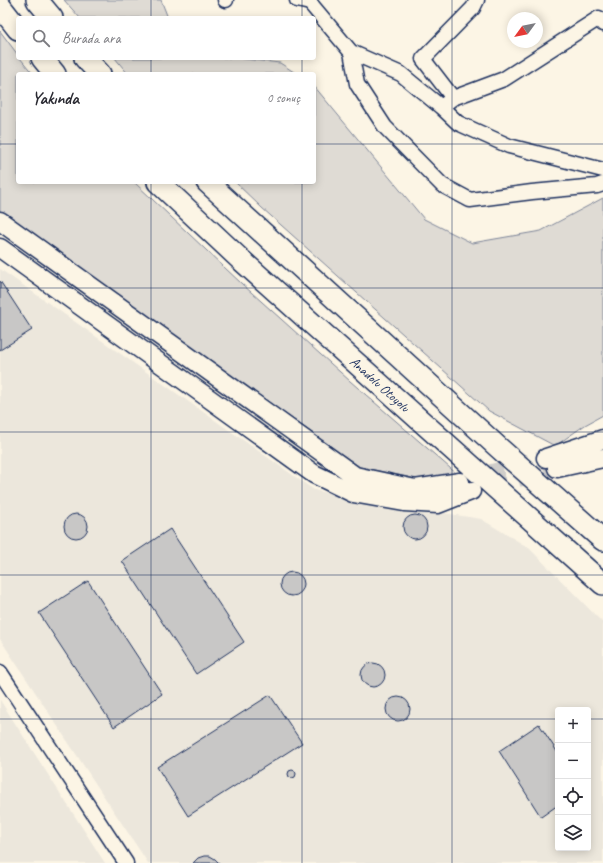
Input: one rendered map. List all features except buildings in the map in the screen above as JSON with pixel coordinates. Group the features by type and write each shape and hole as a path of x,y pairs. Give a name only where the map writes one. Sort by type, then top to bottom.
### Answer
{"highway":[{"path":"36,0 50,16"},
{"path":"0,6 16,26"},
{"path":"44,60 53,72"},
{"path":"87,60 98,72"},
{"name":"Anadolu Otoyolu","path":"160,184 240,259 603,584"},
{"path":"210,184 493,443 603,540"}],"main road":[{"path":"0,221 355,476 414,489 466,486 438,504 404,502 353,493 314,474 0,248"},
{"path":"603,438 551,463 603,458"}],"street":[{"path":"297,0 310,3 351,52 400,74 441,107 458,123 509,146 603,170"},
{"path":"453,98 423,59 473,8 477,0"},
{"path":"441,107 453,98 504,79 599,18 603,24"},
{"path":"351,52 357,84 385,128 442,185 470,200 597,186 603,184"},
{"path":"0,672 126,863"}],"shaded area":[{"path":"64,0 161,0 167,16 78,16"},
{"path":"0,31 16,52 16,60 22,60 31,72 16,72 16,184 136,184 242,284 458,475 422,480 360,467 0,211"},
{"path":"117,60 254,60 280,63 294,72 126,72"},
{"path":"316,88 424,219 472,243 541,231 603,198 603,415 585,425 555,446 489,411 237,184 316,184"},
{"path":"0,269 314,490 393,508 431,511 481,519 529,548 603,623 603,863 148,863 0,639"},
{"path":"0,700 105,863 0,863"}],"tunnel":[{"path":"460,482 546,458"},
{"path":"518,478 557,468"}]}
